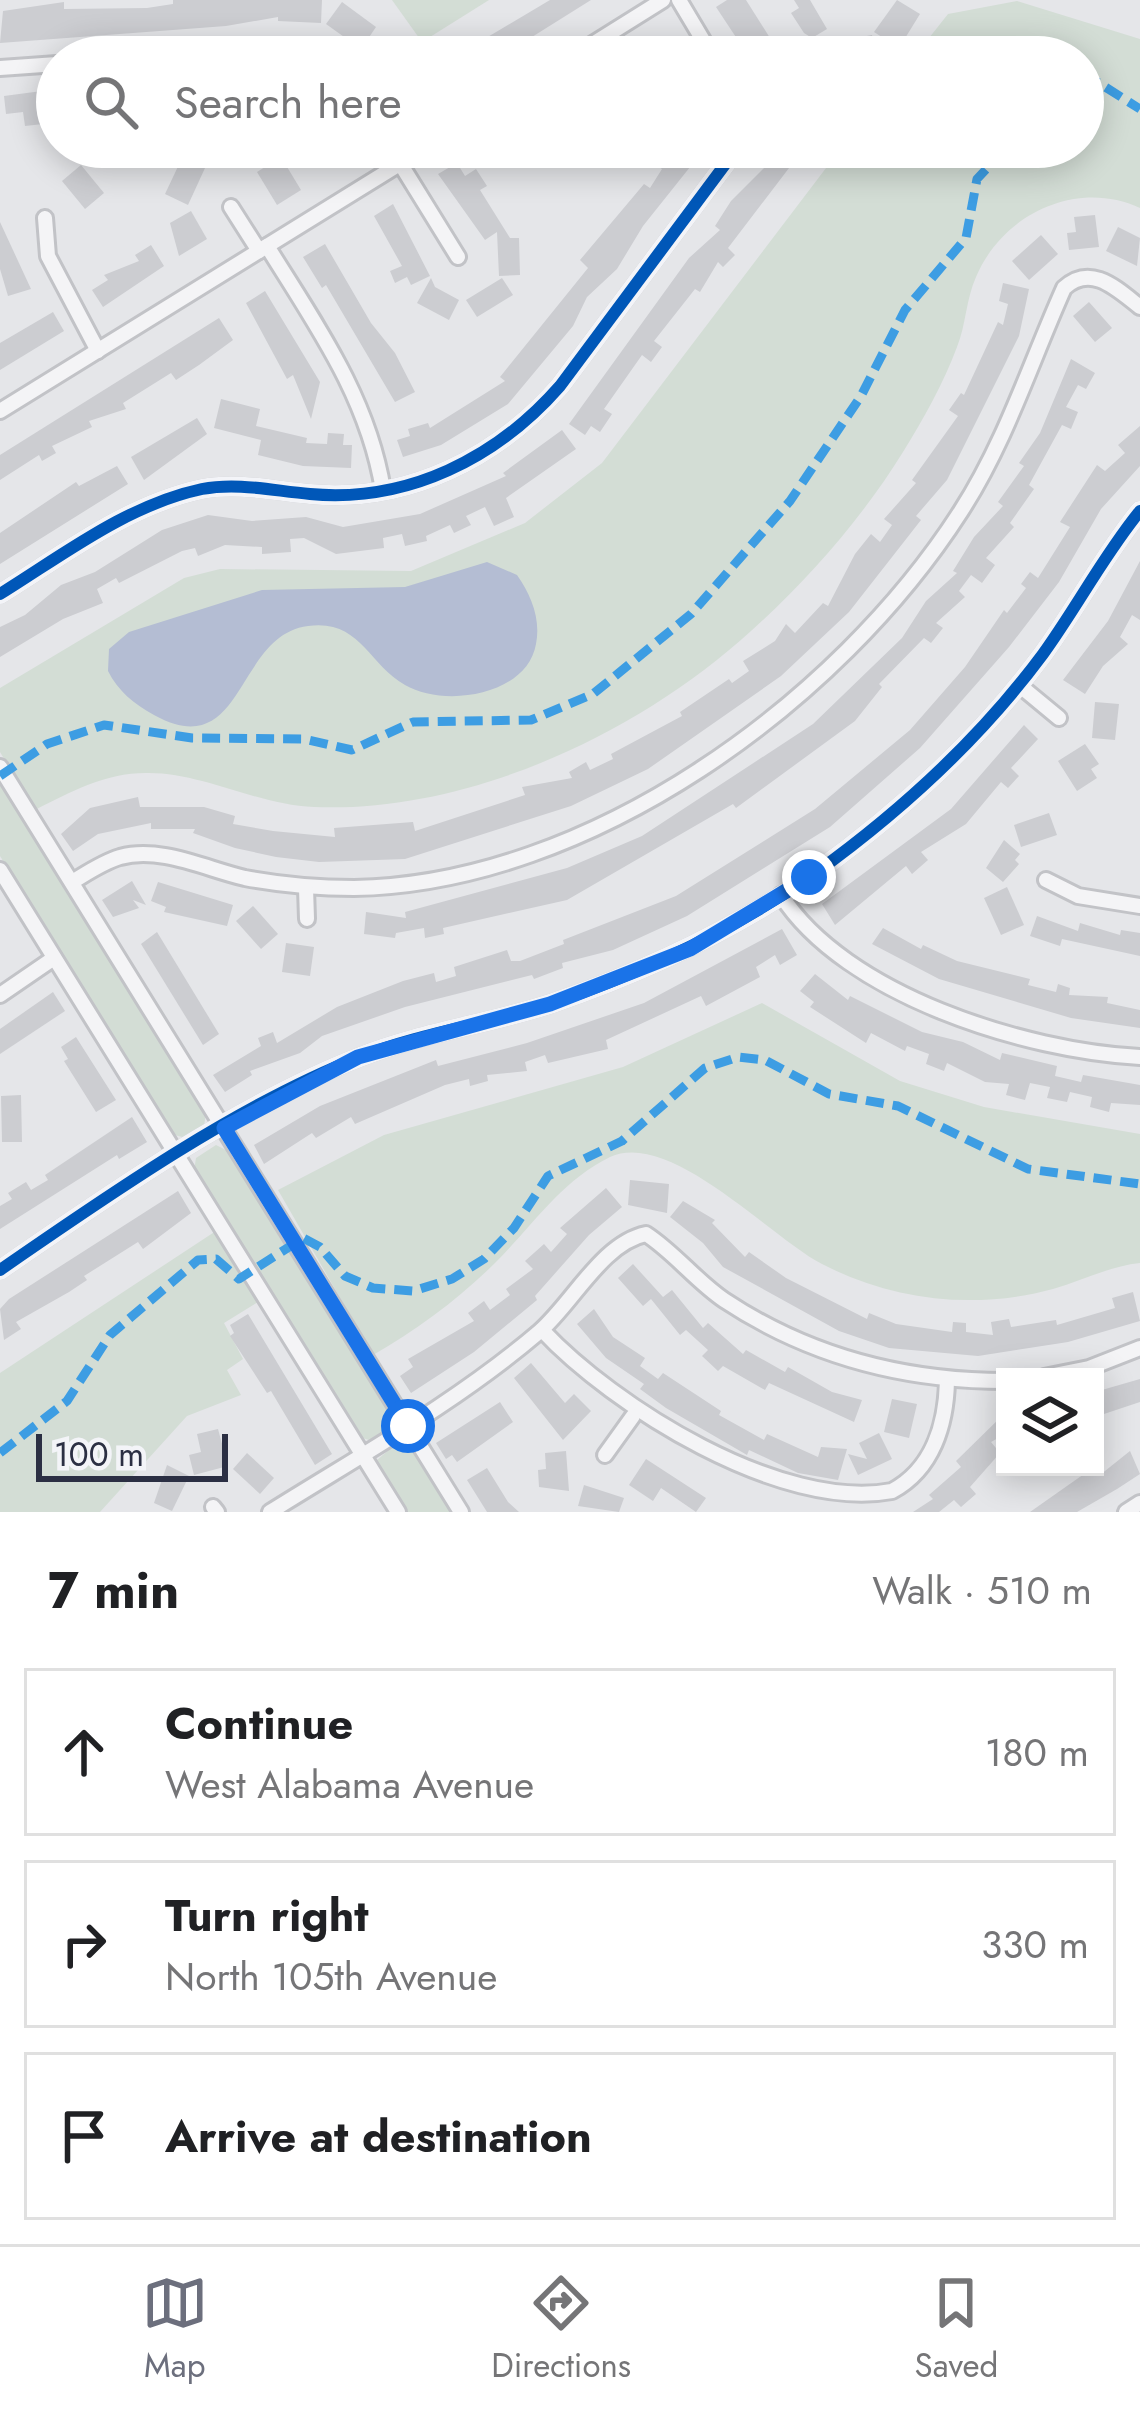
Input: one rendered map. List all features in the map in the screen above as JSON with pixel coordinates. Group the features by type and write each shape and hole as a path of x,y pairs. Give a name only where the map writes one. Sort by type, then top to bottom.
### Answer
{"street":[{"path":"606,36 663,0"},
{"path":"679,0 700,36"},
{"path":"0,68 36,65"},
{"path":"0,411 394,168"},
{"path":"402,168 458,257"},
{"path":"0,594 136,512 180,495 224,487 339,496 383,490 462,466 531,420 722,168"},
{"path":"232,207 351,383 372,434 383,490"},
{"path":"46,218 48,256 98,351"},
{"path":"72,882 120,857 148,855 306,888 420,881 529,851 647,799 726,752 840,658 937,545 1012,420 1064,288 1081,277 1098,278 1140,307"},
{"path":"222,466 224,487"},
{"path":"0,1270 224,1128 358,1057 550,1004 690,949 781,895 919,789 1018,686 1140,511"},
{"path":"1018,686 1060,718"},
{"path":"0,766 461,1512"},
{"path":"0,870 398,1512"},
{"path":"1046,880 1078,896 1140,906"},
{"path":"306,888 307,919"},
{"path":"781,895 822,946 890,987 1006,1030 1140,1058"},
{"path":"0,995 54,958"},
{"path":"270,1512 408,1426 542,1330 625,1241 646,1234 721,1298 788,1337 855,1364 947,1381 996,1381"},
{"path":"542,1330 633,1416 713,1466 802,1502 841,1507 870,1502 925,1465 946,1406 947,1381"},
{"path":"1089,1368 1140,1348"},
{"path":"605,1455 633,1416"},
{"path":"1126,1512 1140,1503"}],"shaded area":[{"path":"392,0 489,0 432,36 418,36"},
{"path":"1017,1 1140,39 1140,208 1116,200 1068,200 1023,219 1004,235 976,277 960,339 939,387 887,477 814,569 751,631 657,703 604,734 491,781 432,797 314,807 146,773 102,780 35,810 0,752 0,688 184,578 220,569 411,571 525,523 602,463 826,168 1104,168 1104,36 931,36 948,14"},
{"path":"0,780 206,1113 204,1126 186,1138 171,1134 0,856"},
{"path":"762,1003 900,1081 984,1107 1140,1134 1140,1263 1053,1289 994,1299 906,1294 822,1264 690,1171 634,1152 610,1157 577,1178 468,1288 373,1355 278,1190 384,1135 623,1067"},
{"path":"216,1145 230,1152 392,1415 390,1428 369,1440 359,1437 194,1171 196,1158"},
{"path":"222,1227 266,1297 224,1323 243,1359 227,1370 241,1395 187,1416 100,1512 0,1512 0,1373"},
{"path":"399,1441 412,1447 453,1512 404,1512 376,1461"}],"water":[{"path":"487,562 517,575 534,608 537,635 529,662 517,676 482,693 441,696 421,692 392,676 352,636 326,626 284,634 223,711 206,723 184,726 154,715 127,696 108,671 109,649 129,632 262,590 405,587"}],"building":[{"path":"173,0 322,0 321,23 278,21 278,17 226,26 36,36 36,40 0,43 3,11 64,2 64,9 173,4"},
{"path":"550,0 591,0 534,36 489,36"},
{"path":"727,0 746,0 769,36 735,36 716,7"},
{"path":"794,0 810,0 827,29 815,36 804,33 791,13 799,8"},
{"path":"897,0 920,14 906,36 874,32"},
{"path":"342,2 376,27 370,36 343,36 326,24"},
{"path":"36,92 36,125 25,126 23,112 6,114 4,96"},
{"path":"83,168 104,193 85,209 62,181"},
{"path":"177,168 205,168 188,205 165,194"},
{"path":"288,168 301,190 277,205 257,172"},
{"path":"460,168 465,176 476,169 487,186 480,190 510,238 519,238 520,275 499,276 497,232 485,240 438,174"},
{"path":"689,168 643,226 617,269 587,297 573,326 508,404 441,445 403,457 397,440 410,436 408,429 428,423 430,428 505,381 500,377 588,268 580,260 644,184 650,188 662,169"},
{"path":"764,168 789,168 728,248 735,255 723,267 718,262 700,292 695,289 654,341 662,347 651,362 642,355 604,409 612,414 600,432 591,426 585,435 569,424 689,258 720,230 715,226 731,201"},
{"path":"393,204 430,276 411,285 407,277 395,283 390,271 402,266 374,216"},
{"path":"191,211 207,239 179,256 170,223"},
{"path":"1095,215 1099,247 1069,250 1067,233 1076,232 1074,217"},
{"path":"0,222 31,289 8,296 0,269"},
{"path":"1118,227 1140,238 1137,266 1106,251"},
{"path":"1041,235 1058,254 1029,280 1012,261"},
{"path":"325,244 415,392 395,402 326,285 322,288 303,257"},
{"path":"151,245 164,266 103,307 92,290 108,280 104,275 139,261 135,255"},
{"path":"431,278 435,287 459,300 449,320 417,303"},
{"path":"502,278 513,295 477,317 466,300"},
{"path":"1003,283 1029,289 1019,336 947,480 916,516 921,520 849,612 781,676 648,769 571,806 405,859 319,862 276,857 235,848 193,833 195,829 151,829 151,823 98,834 73,851 61,834 90,808 138,797 140,807 204,807 235,816 233,824 273,831 335,837 334,828 413,822 415,831 525,795 522,787 572,778 569,772 586,762 590,770 613,759 611,754 682,716 680,712 729,679 732,683 749,671 743,661 775,641 786,624 795,633 823,603 828,606 855,554 871,534 880,542 892,525 884,519 916,483 912,480 958,416 949,410 964,395 998,322 1003,325 1008,304 999,301"},
{"path":"265,291 320,382 311,419 293,375 287,379 246,303"},
{"path":"1089,302 1112,328 1095,342 1073,316"},
{"path":"53,312 64,331 0,370 0,343"},
{"path":"219,318 233,340 176,380 171,373 123,403 126,409 89,421 92,427 52,446 56,453 42,461 39,455 0,480 0,455"},
{"path":"1071,359 1095,373 1086,389 1078,385 1066,407 1078,412 1071,429 1062,425 1029,485 1034,489 1010,523 1014,527 986,558 995,565 982,583 971,575 959,591 965,597 936,623 943,628 931,643 924,638 879,684 882,687 855,721 736,808 733,804 567,900 443,928 444,934 425,938 424,928 396,933 395,938 364,934 366,912 406,918 405,912 567,868 642,836 813,724 902,638 926,601 957,573 953,571 974,537 1003,506 998,502 1024,466 1019,463 1040,433"},
{"path":"221,399 260,409 256,426 307,438 306,443 327,444 328,433 344,434 343,445 352,445 351,468 303,466 258,455 261,440 214,428"},
{"path":"197,418 207,434 144,480 131,457"},
{"path":"1140,426 1140,466 1101,509 1059,582 1009,647 920,748 830,827 687,916 613,950 562,963 563,968 534,979 532,975 405,1007 322,1036 300,1053 250,1071 252,1075 225,1092 213,1075 261,1046 258,1038 273,1032 277,1043 337,1007 403,981 434,973 436,982 456,976 454,967 507,950 511,961 520,961 564,944 563,940 676,896 815,809 910,730 965,667 1004,610 1007,613 1026,588 1021,584 1030,572 1038,578 1070,527 1060,522 1097,465 1105,471 1125,453 1118,445"},
{"path":"562,430 576,449 506,498 514,517 494,526 485,507 466,516 471,525 454,533 450,525 426,536 427,541 405,546 402,534 383,538 384,548 336,554 304,538 290,539 291,552 262,554 262,547 225,545 198,556 195,548 182,551 97,589 103,603 63,619 0,657 0,627 25,615 61,585 95,572 162,530 208,515 252,521 306,517 343,527 420,514 506,476 503,473"},
{"path":"117,466 128,484 0,564 0,533 76,482 79,486"},
{"path":"1140,561 1140,620 1132,615 1120,637 1128,644 1103,666 1085,694 1063,680 1108,621"},
{"path":"1095,702 1119,704 1115,740 1092,738"},
{"path":"1024,725 1038,739 1011,768 1019,776 1008,788 1001,782 966,824 921,852 928,860 912,874 906,866 835,925 822,904 951,809"},
{"path":"1085,744 1099,764 1091,769 1097,778 1077,791 1058,761"},
{"path":"1049,813 1057,835 1021,847 1014,825"},
{"path":"1004,840 1020,854 1015,860 1019,864 1003,882 986,868"},
{"path":"132,881 146,905 133,900 139,908 113,917 102,900"},
{"path":"158,882 233,905 227,926 164,912 166,907 151,901"},
{"path":"1007,887 1024,925 1001,935 984,898"},
{"path":"253,906 278,934 261,949 236,921"},
{"path":"1037,916 1078,931 1080,923 1120,935 1121,930 1140,933 1140,956 1062,939 1060,946 1030,936"},
{"path":"883,928 921,949 923,945 957,961 1030,979 1028,985 1056,992 1058,984 1070,988 1069,995 1108,997 1107,1003 1140,1010 1140,1028 1071,1018 939,979 872,944"},
{"path":"782,929 797,955 780,965 775,955 756,967 760,977 706,1006 701,996 606,1040 608,1049 548,1063 545,1055 525,1062 527,1071 487,1075 488,1081 470,1086 469,1079 445,1085 355,1124 351,1117 316,1138 312,1133 264,1164 254,1145 320,1106 436,1060 438,1066 527,1043 644,1003"},
{"path":"157,932 219,1034 203,1045 141,944"},
{"path":"286,943 314,947 310,976 282,972"},
{"path":"815,974 848,1000 850,996 922,1032 963,1042 1000,1060 1002,1053 1057,1066 1055,1076 1081,1082 1083,1075 1140,1085 1140,1105 1111,1103 1109,1112 1090,1107 1092,1097 1070,1092 1067,1102 1047,1098 1050,1087 1030,1083 1025,1100 1006,1095 1009,1084 985,1082 947,1063 944,1071 926,1064 929,1054 907,1046 905,1051 871,1033 866,1043 810,1007 814,1002 800,991"},
{"path":"53,992 65,1011 0,1054 0,1029"},
{"path":"76,1037 116,1100 96,1112 64,1061 68,1059 61,1047"},
{"path":"21,1095 22,1142 2,1142 1,1096"},
{"path":"132,1117 147,1142 119,1159 117,1155 0,1229 0,1206 12,1199 8,1193 26,1182 31,1190 48,1180 45,1175"},
{"path":"630,1180 669,1184 667,1213 628,1205"},
{"path":"606,1188 622,1207 589,1235 535,1296 537,1300 474,1352 411,1393 400,1376 413,1367 408,1359 474,1321 468,1313 484,1301 490,1310 510,1295 506,1289 533,1269 525,1261 544,1244 551,1252 567,1234 560,1228"},
{"path":"178,1191 191,1213 143,1249 138,1242 84,1276 87,1280 69,1292 16,1322 21,1329 4,1340 0,1309 9,1299"},
{"path":"683,1201 715,1220 712,1223 745,1257 749,1252 786,1278 867,1319 869,1313 896,1324 952,1332 953,1322 966,1323 966,1332 993,1335 991,1322 1009,1319 1011,1327 1056,1320 1057,1325 1115,1308 1112,1298 1133,1292 1140,1321 1068,1342 978,1356 889,1348 839,1331 723,1267 703,1243 670,1217"},
{"path":"633,1264 663,1297 672,1290 703,1328 708,1323 743,1354 746,1350 785,1372 788,1367 832,1392 862,1400 854,1422 769,1383 765,1390 723,1366 718,1371 702,1356 708,1350 686,1330 680,1335 651,1299 643,1306 618,1278"},
{"path":"594,1309 613,1337 645,1358 640,1366 658,1379 663,1373 721,1411 719,1415 764,1440 767,1434 818,1457 821,1447 847,1449 838,1480 798,1473 749,1450 747,1455 666,1408 640,1389 644,1384 606,1358 577,1324"},
{"path":"248,1314 332,1454 315,1465 271,1391 267,1393 230,1336 234,1333 230,1325"},
{"path":"531,1363 565,1403 574,1394 591,1411 563,1440 514,1378"},
{"path":"1140,1379 1140,1402 1104,1414 1104,1389"},
{"path":"892,1399 917,1404 909,1438 884,1432"},
{"path":"500,1402 513,1422 457,1462 452,1455 446,1459 436,1443"},
{"path":"996,1422 996,1439 991,1442 996,1458 970,1487 976,1494 961,1507 954,1500 939,1512 913,1512 933,1499 929,1495 961,1467 956,1461"},
{"path":"218,1429 228,1466 194,1475 189,1455 201,1452 197,1434"},
{"path":"879,1433 892,1459 858,1475 848,1454 867,1459 859,1443"},
{"path":"566,1451 569,1491 539,1487 538,1470 546,1469 545,1453"},
{"path":"1130,1451 1140,1474 1077,1512 1030,1512 1081,1476 1104,1476"},
{"path":"247,1453 274,1478 260,1494 233,1469"},
{"path":"646,1459 706,1498 696,1512 661,1488 653,1501 629,1485"},
{"path":"167,1465 189,1476 172,1511 154,1503"},
{"path":"487,1468 519,1512 487,1512 467,1480"},
{"path":"584,1485 624,1498 619,1512 578,1506"}],"marked path":[{"path":"1104,86 1140,109"},
{"path":"0,776 47,744 104,725 192,738 304,739 352,750 413,722 531,720 593,694 691,614 790,501 861,396 905,310 966,238 977,179 987,168"},
{"path":"0,1453 67,1401 110,1335 198,1260 216,1259 239,1279 303,1238 320,1247 345,1276 373,1288 413,1291 452,1279 484,1259 514,1228 548,1176 622,1141 705,1068 738,1057 765,1060 829,1094 898,1106 1028,1169 1140,1184"}],"cycle path":[{"path":"0,594 96,533 174,497 229,486 310,494 382,491 416,483 479,454 508,435 560,386 722,168"},
{"path":"0,1270 175,1153 314,1077 384,1048 588,991 688,948 784,894 908,800 993,716 1043,654 1140,511"}],"route":[{"path":"408,1426 224,1128 358,1057 550,1004 690,949 809,877"}]}
